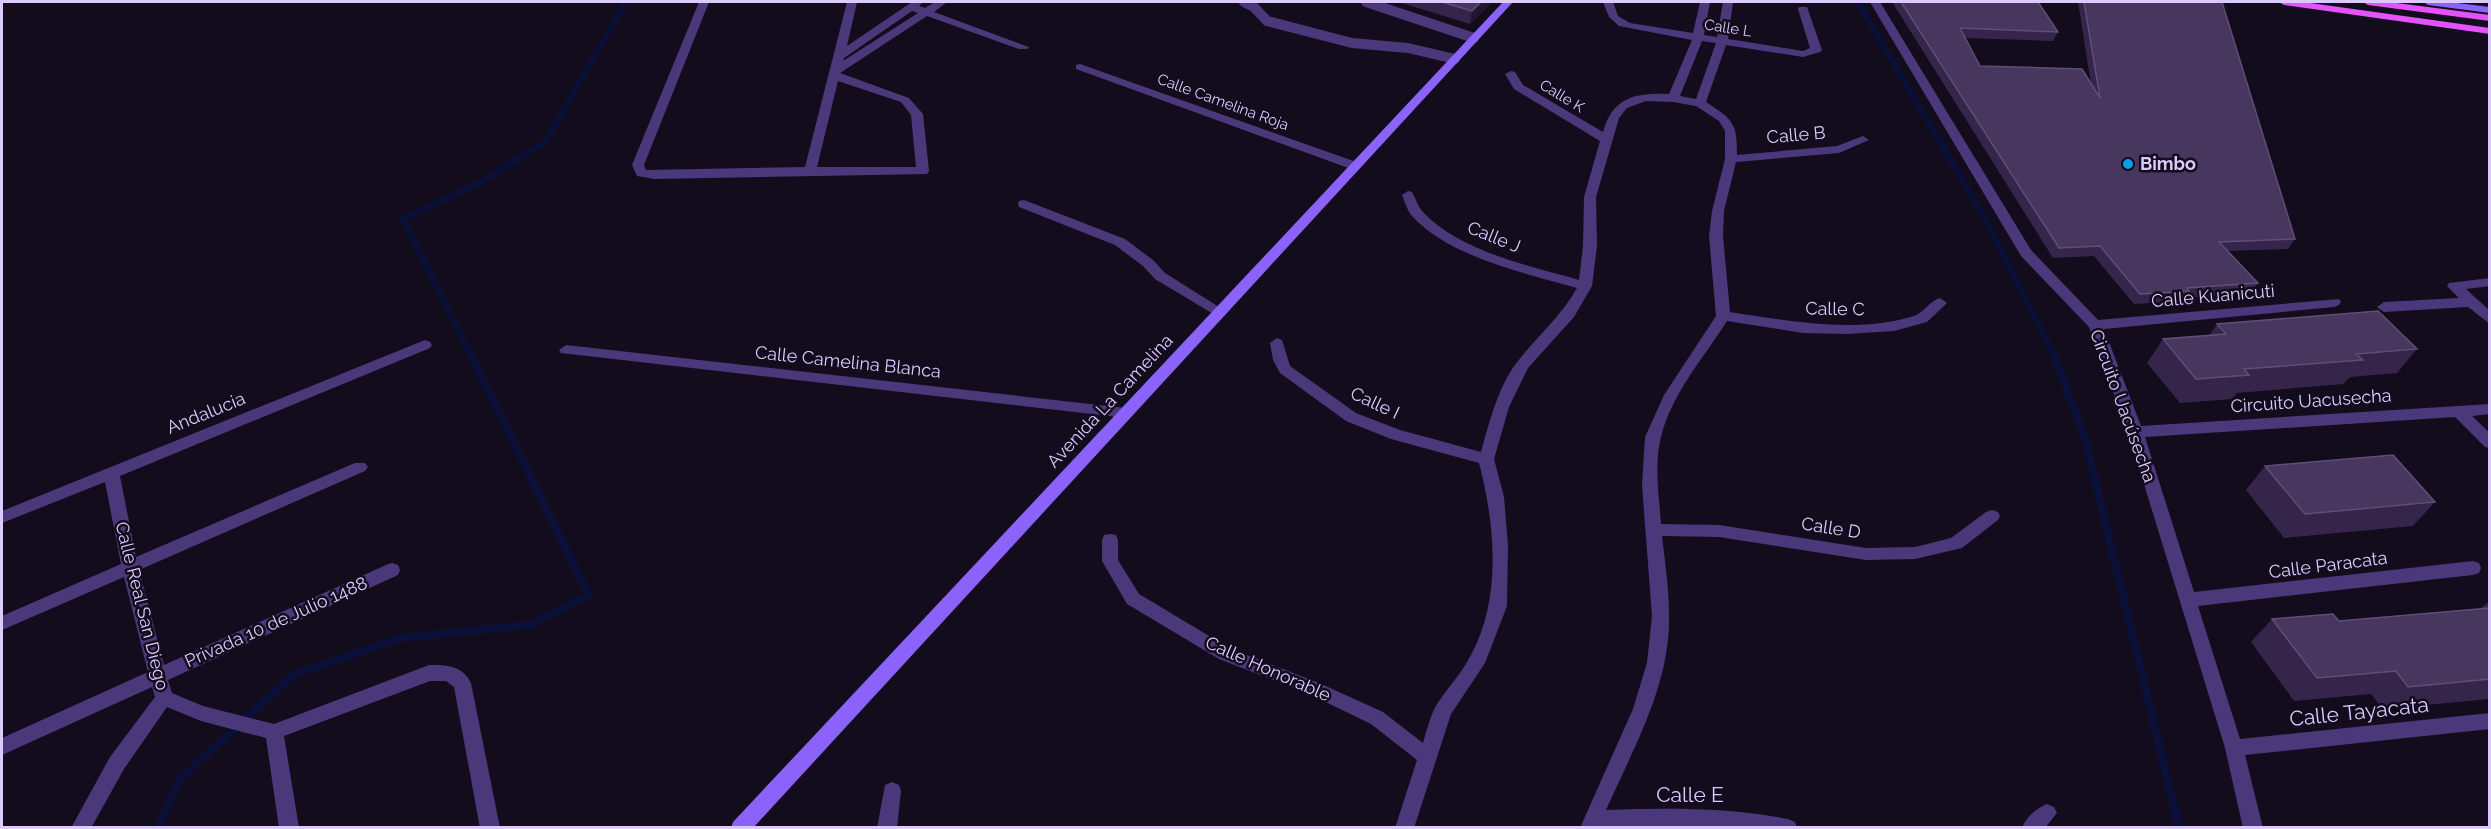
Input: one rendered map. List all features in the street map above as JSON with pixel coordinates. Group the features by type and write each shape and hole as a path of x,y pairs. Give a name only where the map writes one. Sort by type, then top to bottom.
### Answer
{"main road":[{"path":"2284,2 2490,31"},
{"path":"2368,2 2490,18"}],"street":[{"path":"704,2 638,165 641,173 654,175 923,171 917,114 905,100 835,73"},
{"path":"810,171 852,2"},
{"path":"835,73 942,2"},
{"name":"Avenida La Camelina","path":"740,828 1508,2"},
{"name":"Calle L","path":"1608,2 1612,17 1618,22 1698,38 1803,54 1816,50 1803,9"},
{"path":"1674,98 1698,38 1705,2"},
{"path":"1700,103 1722,41 1728,2"},
{"name":"Circuito Uacúsecha","path":"1875,2 2026,253 2095,325 2136,432 2234,748 2253,828"},
{"path":"2428,2 2490,10"},
{"path":"839,56 915,4 926,12 1023,47"},
{"name":"Calle Camelina Roja","path":"1080,67 1355,166"},
{"name":"Calle K","path":"1511,74 1518,87 1605,139"},
{"path":"1404,828 1426,756 1443,711 1479,658 1498,606 1500,545 1496,497 1486,459 1502,407 1522,365 1569,314 1585,286 1590,246 1590,197 1613,117 1623,106 1644,98 1674,98 1700,103 1723,119 1731,131 1731,159 1718,211 1716,236 1723,316 1669,399 1653,437 1650,485 1661,616 1656,663 1642,709 1591,823"},
{"name":"Calle B","path":"1731,159 1839,149 1863,140"},
{"name":"Calle J","path":"1408,195 1409,206 1415,214 1441,233 1470,249 1494,259 1585,286"},
{"path":"1024,204 1120,242 1148,263 1160,276 1220,312"},
{"path":"2490,282 2454,286 2490,319"},
{"name":"Calle Kuanicuti","path":"2095,325 2334,302"},
{"path":"2384,307 2471,302"},
{"name":"Calle C","path":"1723,316 1803,328 1846,329 1894,326 1922,319 1940,303"},
{"name":"Calle I","path":"1277,343 1280,360 1285,369 1351,417 1396,435 1486,459"},
{"name":"Andalucia","path":"2,517 425,345"},
{"name":"Calle Camelina Blanca","path":"567,350 1126,413"},
{"name":"Circuito Uacusecha","path":"2136,432 2490,409"},
{"path":"2458,411 2490,443"},
{"path":"2,623 360,467"},
{"name":"Calle Real San Diego","path":"111,472 130,567 160,673 164,698 201,713 265,729"},
{"name":"Calle D","path":"1655,530 1719,531 1866,554 1915,553 1956,543 1992,516"},
{"name":"Calle Honorable","path":"1110,540 1110,561 1133,599 1225,654 1313,688 1377,718 1426,756"},
{"name":"Calle Paracata","path":"2187,600 2473,568"},
{"name":"Privada 10 de Julio 1488","path":"2,747 160,673 392,570"},
{"path":"289,828 265,729 429,673 450,673 462,683 490,828"},
{"path":"80,828 117,763 164,698"},
{"name":"Calle Tayacata","path":"2234,748 2490,721"},
{"path":"887,828 892,791"},
{"path":"2031,828 2046,813"},
{"name":"Calle E","path":"1591,823 1719,818 1764,822 1788,828"}],"lane":[{"path":"1244,2 1254,7 1266,21 1352,43 1408,48 1455,59"},
{"path":"1366,2 1474,38"}],"building":[{"path":"1442,2 1481,2 1472,11"},
{"name":"Bimbo","path":"1901,2 2038,2 2058,32 1960,28 1980,66 2082,69 2100,98 2084,2 2222,2 2295,239 2219,242 2258,283 2140,294 2100,246 2059,248"},
{"path":"2378,311 2417,349 2356,354 2363,360 2244,369 2249,375 2196,379 2163,339 2226,334 2217,324"},
{"path":"2393,455 2435,502 2305,514 2265,466"},
{"path":"2490,608 2490,679 2408,687 2396,671 2317,678 2272,619 2333,614 2339,621"}],"waterway":[{"path":"470,354 403,219 483,181 545,142 626,2"},
{"path":"1858,2 1986,221 2053,352"},
{"path":"158,828 179,780 293,675 400,638 530,625 589,595 469,352"},
{"path":"2053,352 2086,442 2179,828"}],"place":[{"name":"Bimbo","path":"2128,164"}]}
